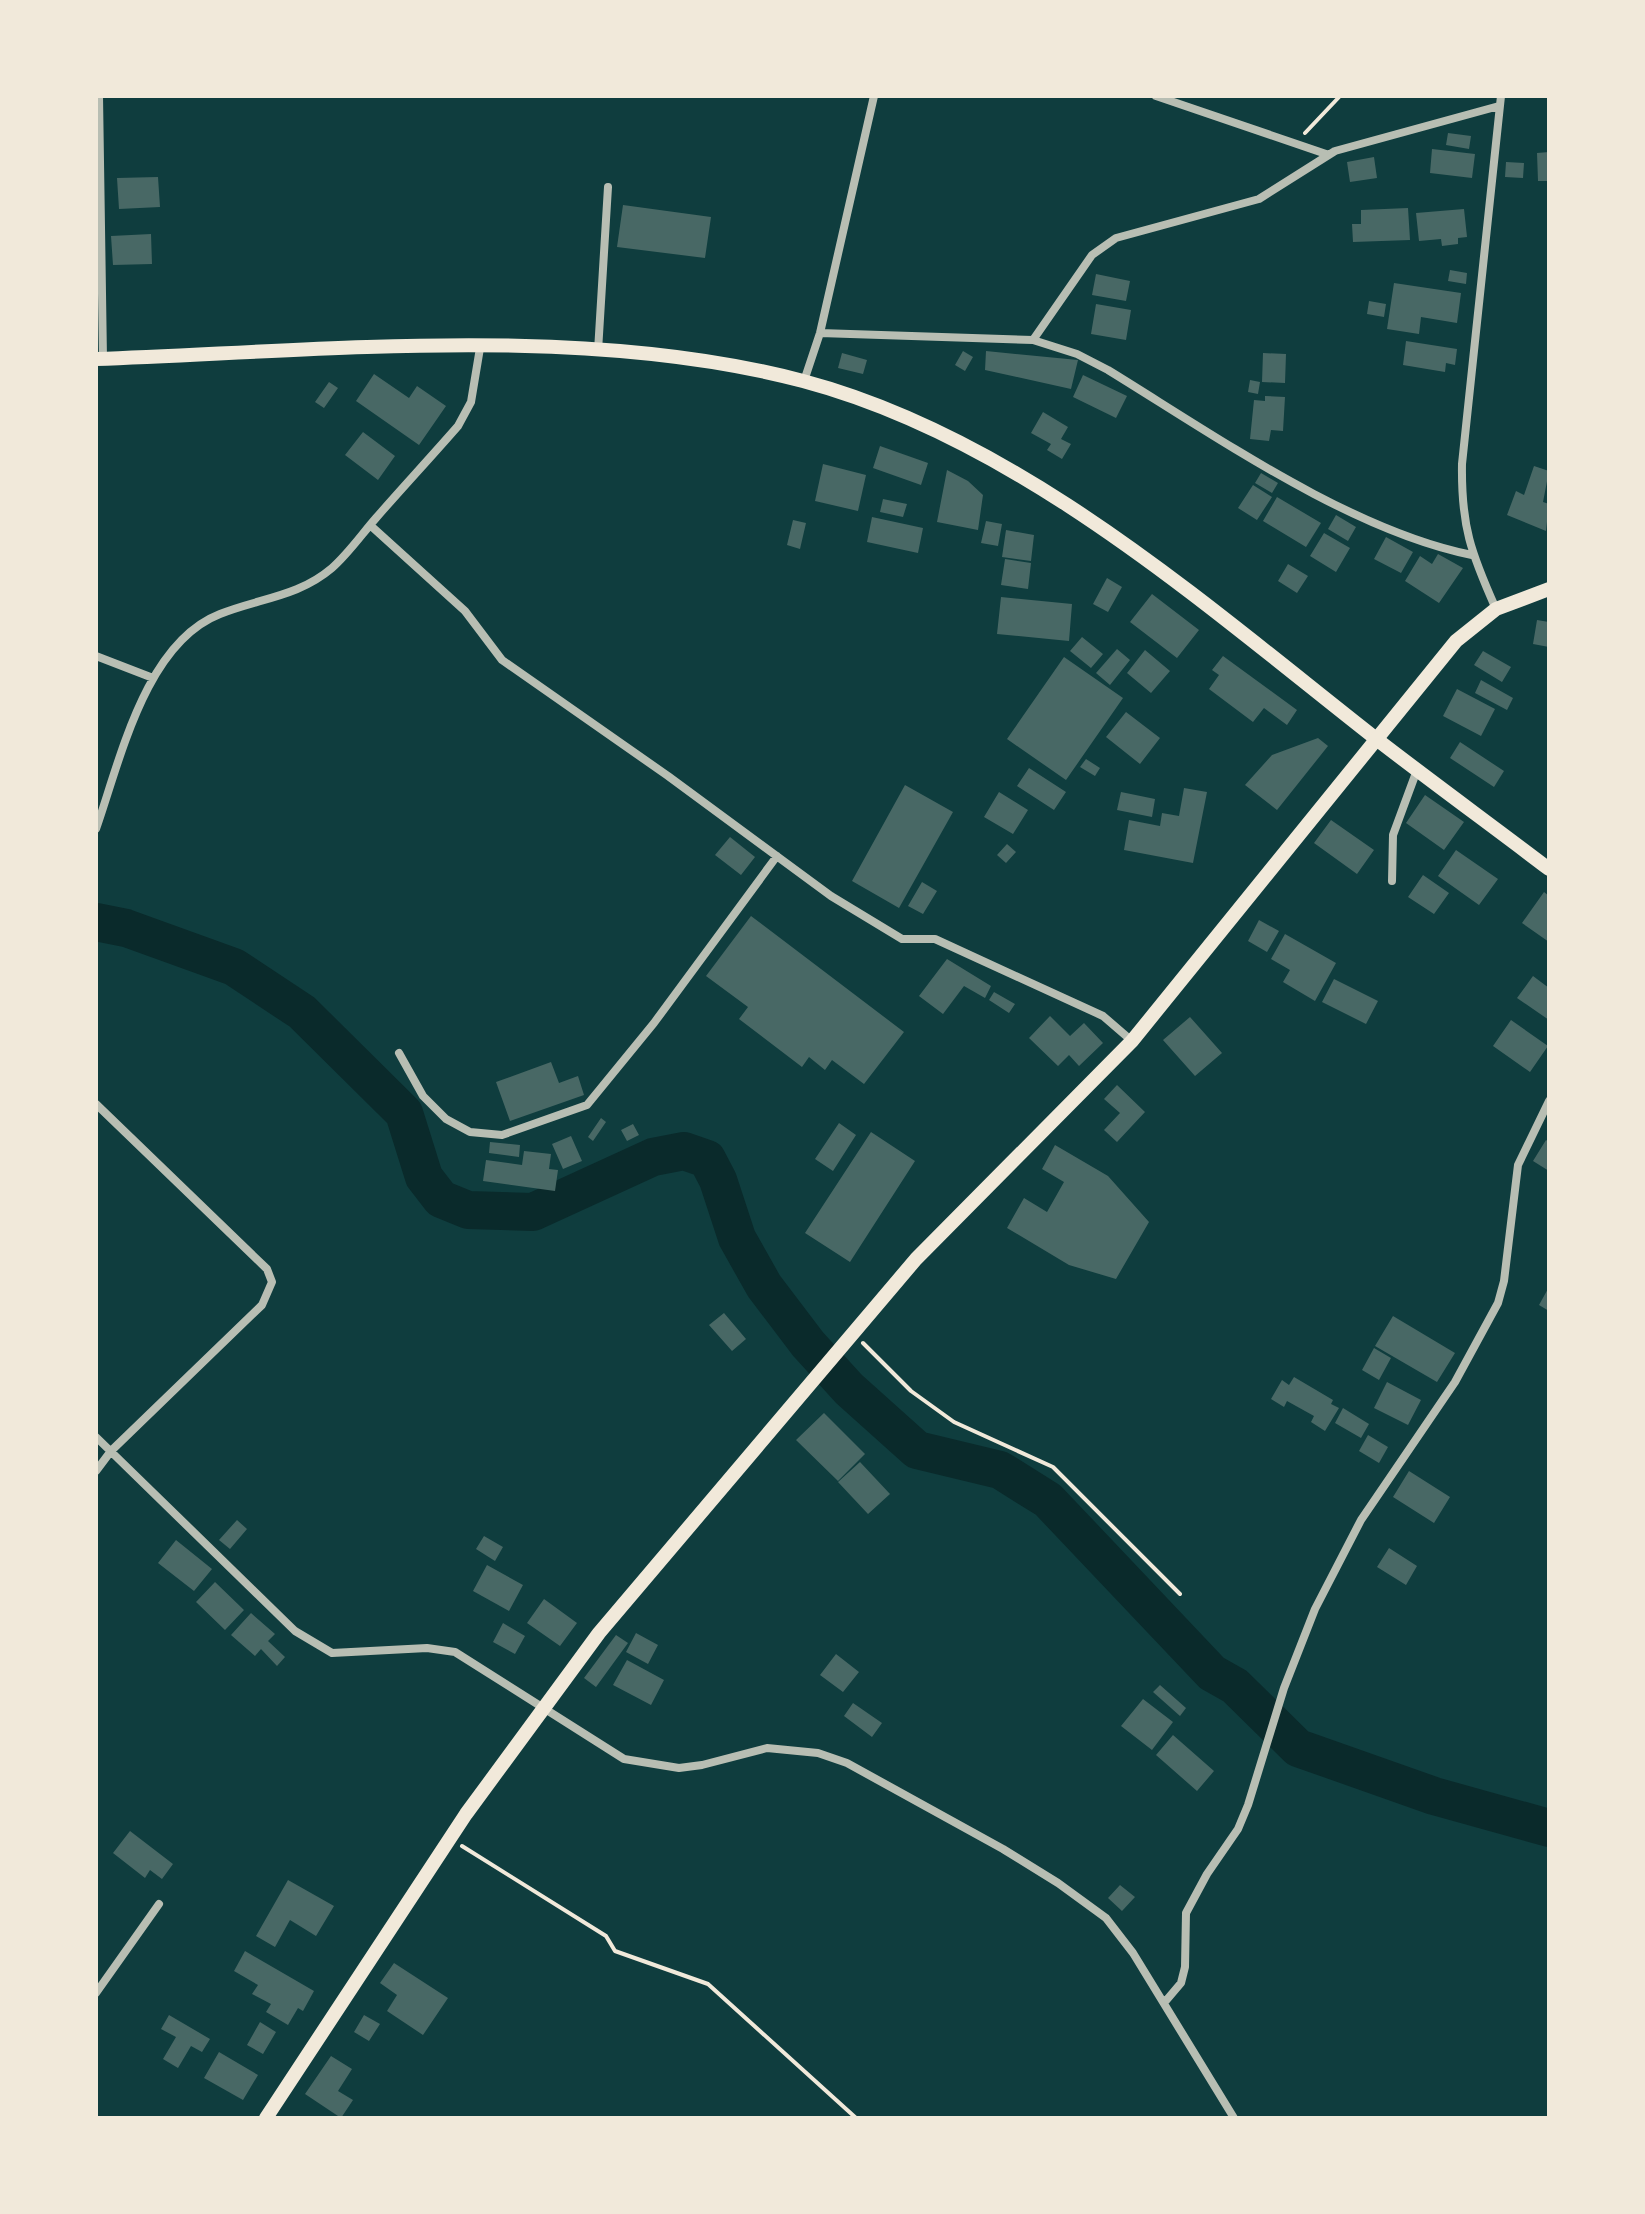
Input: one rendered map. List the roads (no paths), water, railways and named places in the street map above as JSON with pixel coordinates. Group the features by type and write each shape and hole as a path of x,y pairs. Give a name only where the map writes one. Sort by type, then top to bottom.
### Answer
{"main road":[{"path":"100,359 480,348 598,351 659,355 804,381 917,423 1049,496 1204,600 1375,738 1549,869"},
{"path":"266,2118 450,1838 541,1707 698,1514 916,1259 1132,1041 1456,641 1496,609 1549,589"}],"street":[{"path":"99,96 100,359"},
{"path":"804,381 820,333 874,96"},
{"path":"1156,96 1179,100 1329,155"},
{"path":"1496,609 1472,555 1461,511 1462,464 1501,96"},
{"path":"1033,340 1101,246 1116,238 1259,199 1329,155 1499,106"},
{"path":"598,351 608,187"},
{"path":"820,333 1033,340 1077,354 1351,514 1449,550 1472,555"},
{"path":"96,829 153,678 191,629 218,614 303,589 333,567 458,426 471,402 480,348"},
{"path":"370,525 465,611 502,660 831,896 902,939 935,939 1103,1016 1132,1041"},
{"path":"96,656 153,678"},
{"path":"1392,881 1393,835 1417,770"},
{"path":"399,1053 423,1096 446,1119 470,1132 502,1135 587,1105 654,1023 777,856"},
{"path":"1164,2003 1181,1983 1185,1967 1186,1913 1207,1874 1238,1829 1288,1676 1315,1609 1361,1520 1455,1382 1498,1303 1504,1281 1518,1165 1549,1101"},
{"path":"96,1104 267,1269 272,1282 269,1295 262,1305 111,1451 96,1471"},
{"path":"96,1437 295,1631 322,1650 342,1654 390,1649 455,1652 624,1759 657,1766 702,1765 767,1748 818,1753 847,1763 1003,1849 1106,1918 1164,2003 1230,2115"},
{"path":"96,1993 159,1904"}],"waterway":[{"path":"96,922 126,928 234,967 302,1012 404,1113 424,1177 441,1199 468,1210 533,1212 653,1157 684,1151 707,1159 718,1180 737,1238 764,1286 808,1344 849,1389 917,1450 1000,1470 1048,1500 1212,1673 1235,1686 1298,1748 1434,1796 1549,1828"}]}
